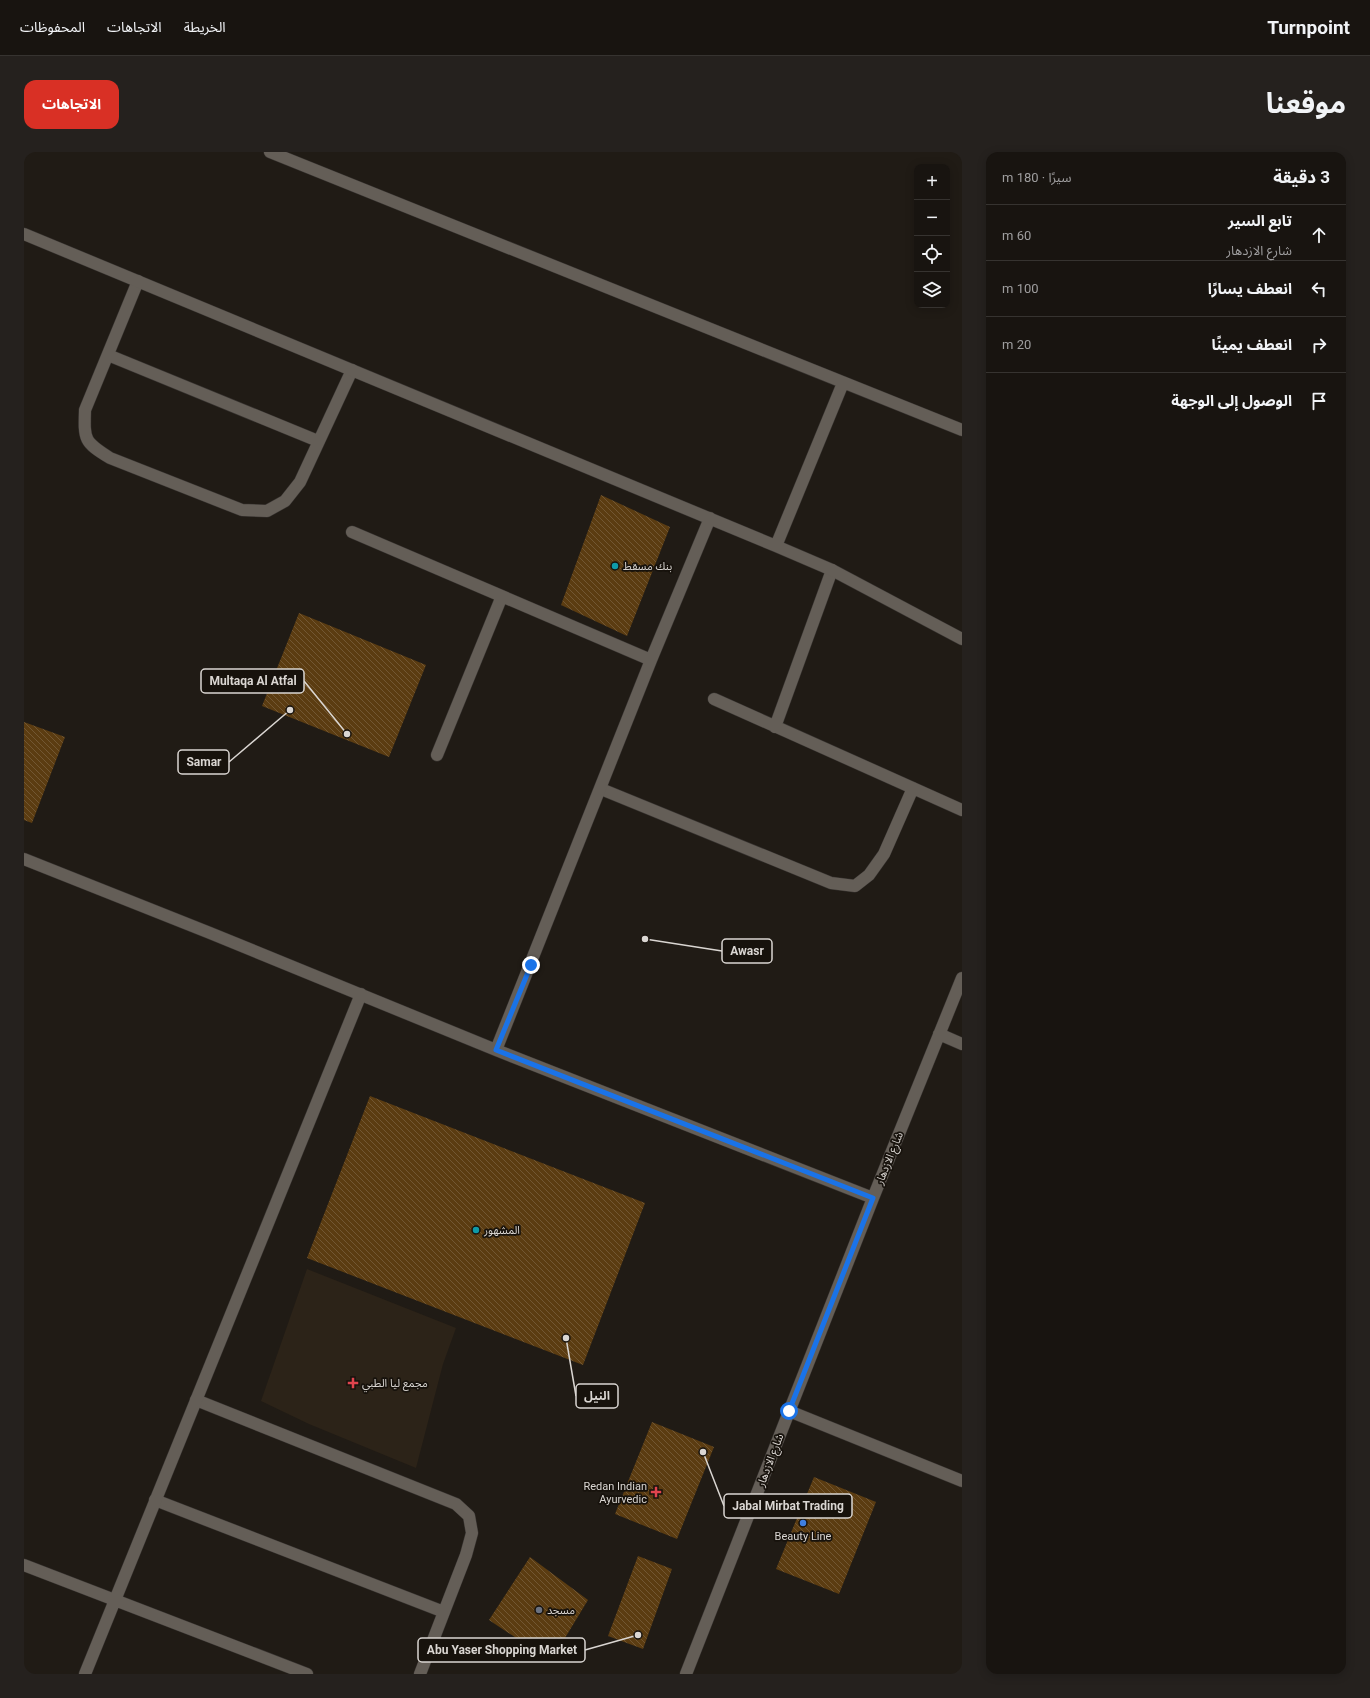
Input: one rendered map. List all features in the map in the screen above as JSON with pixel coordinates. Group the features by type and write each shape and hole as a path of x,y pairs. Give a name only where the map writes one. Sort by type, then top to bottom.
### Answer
{"street":[{"path":"270,152 962,430"},
{"path":"24,234 832,570 962,639"},
{"path":"138,281 85,410 84,431 90,446 110,458 242,510 267,512 285,501 300,482 352,370"},
{"path":"108,354 318,441"},
{"path":"776,546 843,383"},
{"path":"496,1050 651,660 710,518"},
{"path":"352,532 651,660"},
{"path":"775,727 832,570"},
{"path":"437,755 502,596"},
{"path":"714,699 962,810"},
{"path":"601,789 831,883 855,886 869,875 884,854 914,788"},
{"path":"24,859 361,994 496,1050 873,1198"},
{"name":"شارع الازدهار","path":"686,1674 873,1198 962,978"},
{"path":"85,1674 361,994"},
{"path":"939,1034 962,1044"},
{"path":"196,1400 456,1504 469,1516 472,1533 466,1555 420,1674"},
{"path":"789,1411 962,1481"},
{"path":"155,1500 444,1612"},
{"path":"24,1565 307,1674"}],"shaded area":[{"name":"مجمع ليا الطبي","path":"307,1269 456,1328 443,1364 416,1468 309,1424 261,1401"}],"building":[{"name":"بنك مسقط","path":"601,495 670,527 627,636 561,605"},
{"path":"299,613 426,665 389,757 262,706"},
{"path":"24,722 65,737 32,823 24,820"},
{"name":"المشهور","path":"370,1096 645,1203 583,1365 307,1258"},
{"path":"652,1422 714,1447 677,1539 615,1514"},
{"path":"814,1477 876,1502 839,1594 776,1569"},
{"path":"638,1556 672,1569 643,1649 608,1636"},
{"name":"مسجد","path":"530,1557 588,1600 551,1661 489,1620"}],"place":[{"name":"بنك مسقط","path":"615,566"},
{"name":"Samar","path":"290,710"},
{"name":"Multaqa Al Atfal","path":"347,734"},
{"name":"Awasr","path":"645,939"},
{"name":"المشهور","path":"476,1230"},
{"name":"النيل","path":"566,1338"},
{"name":"مجمع ليا الطبي","path":"353,1383"},
{"name":"Jabal Mirbat Trading","path":"703,1452"},
{"name":"Redan Indian Ayurvedic","path":"656,1492"},
{"name":"Beauty Line","path":"803,1523"},
{"name":"مسجد","path":"539,1610"},
{"name":"Abu Yaser Shopping Market","path":"638,1635"}],"route":[{"path":"531,965 496,1050 873,1198 789,1411"}]}
